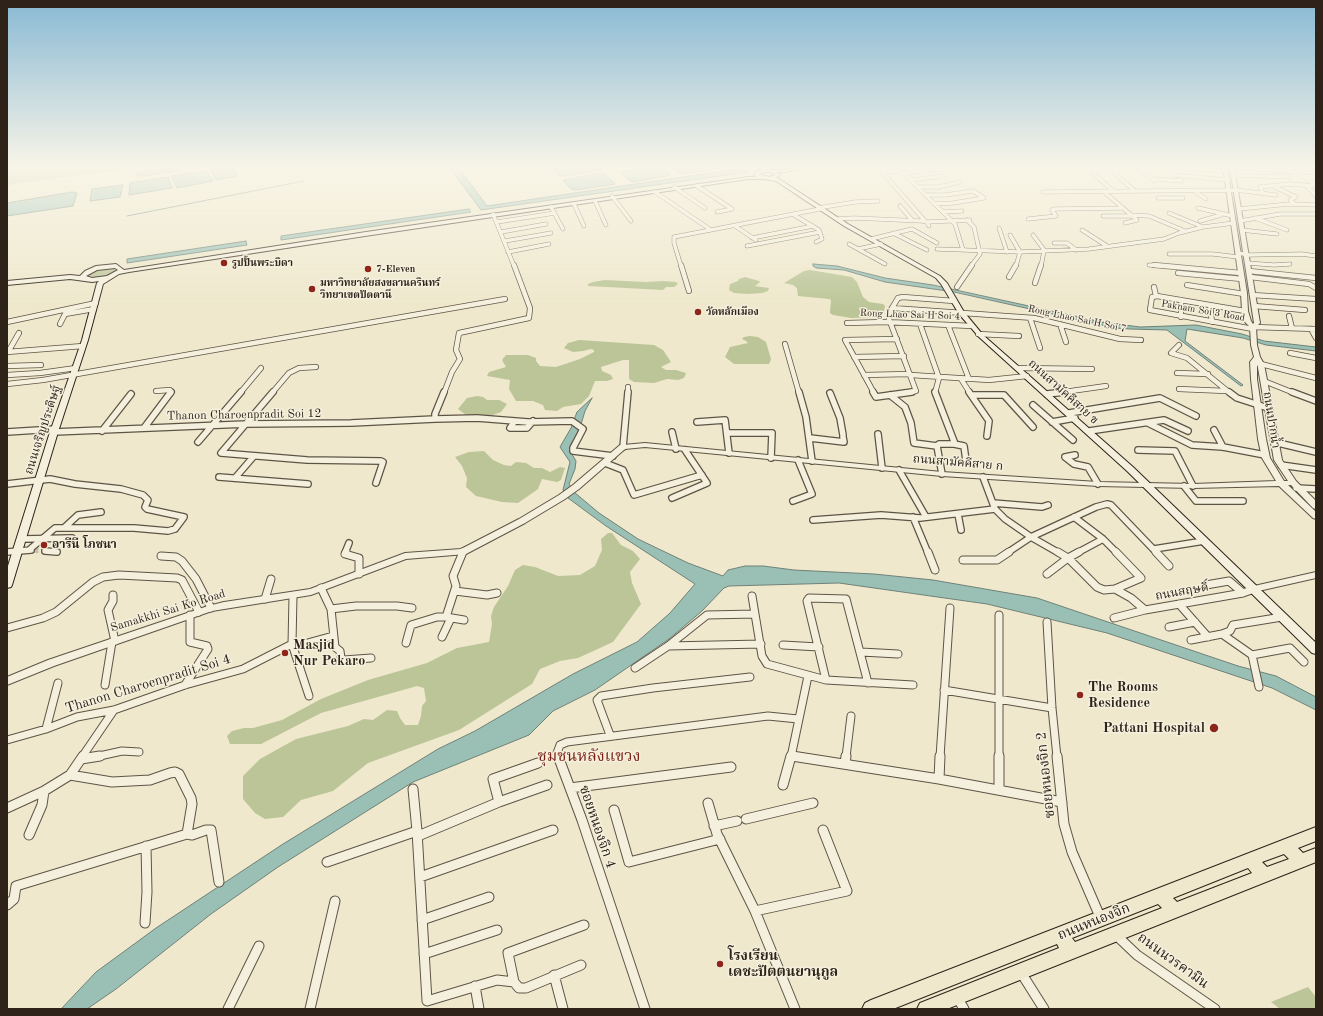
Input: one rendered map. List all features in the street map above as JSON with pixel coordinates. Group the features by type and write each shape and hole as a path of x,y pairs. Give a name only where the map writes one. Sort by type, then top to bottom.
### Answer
{"main road":[{"path":"493,215 497,214"},
{"path":"7,283 86,275 101,267 130,270 497,214"},
{"name":"ถนนสามัคคีสาย ข","path":"829,214 935,274 950,288 954,301 961,313 978,334 1089,431 1316,650"},
{"path":"86,275 96,281 109,278 119,270"},
{"name":"ถนนเจริญประดิษฐ์","path":"7,585 54,431 95,306 96,281"},
{"name":"ถนนหนองจิก","path":"871,1009 1316,834"},
{"path":"1286,846 1300,861"},
{"name":"ถนนหนองจิก","path":"926,1009 960,1003 1020,971 1316,855"},
{"path":"1251,860 1264,875"},
{"path":"1161,895 1174,911"},
{"path":"1060,935 1071,951"}],"street":[{"path":"497,222 546,214"},
{"path":"556,214 563,230"},
{"path":"579,214 584,226"},
{"path":"601,214 606,225"},
{"path":"626,214 631,221"},
{"path":"688,214 711,230"},
{"path":"689,291 674,243 674,237 792,214"},
{"path":"795,214 820,232 822,239 816,242"},
{"path":"907,214 912,220"},
{"path":"920,214 927,223"},
{"path":"945,214 956,226 963,250"},
{"path":"1028,219 1055,216 1056,214"},
{"path":"1172,214 1203,227"},
{"path":"1240,216 1247,214"},
{"path":"1255,218 1277,214"},
{"path":"435,419 434,414 449,378 460,359 456,350 459,333 529,318 530,308 508,252 502,232 493,215"},
{"path":"1200,221 1222,215 1232,215 1255,218 1287,230"},
{"name":"ถนนปากน้ำ","path":"1232,215 1244,294 1245,311 1248,322 1253,330 1257,361 1264,381 1278,460 1294,485 1316,506"},
{"path":"1103,216 1149,216 1185,231"},
{"path":"1125,223 1136,220 1132,216"},
{"name":"ถนนปากน้ำ","path":"1240,216 1257,323 1253,330"},
{"path":"837,219 854,218 912,220 927,223 972,220"},
{"path":"950,288 979,256 974,227 967,220"},
{"path":"937,249 1007,252 1076,250 1164,239 1185,231 1234,223"},
{"path":"502,232 546,224"},
{"path":"735,226 762,244"},
{"path":"752,238 813,226"},
{"path":"999,228 1007,252"},
{"path":"871,239 913,229 937,243"},
{"path":"1082,230 1107,246"},
{"path":"1242,230 1277,234"},
{"path":"747,246 820,232"},
{"path":"505,241 551,233"},
{"path":"893,233 927,250"},
{"path":"1009,277 1016,266 1020,252 1010,235"},
{"path":"1033,235 1044,251 1043,260 1035,283"},
{"path":"1054,243 1067,243 1076,250"},
{"path":"508,252 549,244"},
{"path":"849,244 885,264"},
{"path":"858,249 881,244"},
{"path":"1169,254 1299,254 1316,256"},
{"path":"1178,273 1241,273 1276,265 1290,264"},
{"path":"1149,265 1241,273"},
{"path":"1249,270 1316,278"},
{"path":"1249,270 1309,284 1316,288"},
{"path":"1186,285 1244,294"},
{"path":"1154,287 1156,296 1245,311"},
{"path":"1252,295 1316,299"},
{"name":"Paknam Soi 3 Road","path":"1156,296 1152,297 1150,311 1253,330 1292,328 1314,329"},
{"path":"897,339 845,340 876,398 916,391 911,374 888,316 898,298 954,301"},
{"path":"7,384 74,371 505,299"},
{"path":"1181,300 1181,317"},
{"path":"1210,305 1212,322"},
{"path":"7,322 95,306"},
{"path":"60,324 65,314 95,306"},
{"path":"1254,306 1305,310"},
{"name":"Rong Lhao Sai H Soi 7","path":"892,308 1030,318 1120,339 1142,340"},
{"path":"1289,316 1292,328"},
{"path":"1030,318 1040,348"},
{"name":"Rong Lhao Sai H Soi 4","path":"847,323 890,322 972,326"},
{"path":"920,324 939,378 935,392 950,428 955,443 954,444"},
{"path":"1060,324 1066,342"},
{"path":"948,325 969,379"},
{"path":"1314,329 1316,338"},
{"path":"8,352 19,333"},
{"path":"978,334 1019,336"},
{"path":"785,344 806,417 812,461"},
{"path":"1179,345 1171,352 1187,358 1208,374 1226,391 1237,398 1257,406 1268,408"},
{"path":"8,352 83,346"},
{"path":"1290,353 1316,358"},
{"path":"854,357 904,356"},
{"path":"1257,361 1316,378"},
{"name":"ถนนปากน้ำ","path":"1257,361 1257,406 1265,455 1282,484 1316,516"},
{"path":"24,374 33,365"},
{"path":"7,366 41,365"},
{"path":"316,367 292,370 221,453 307,460 381,460 383,462 376,483"},
{"path":"198,442 262,368"},
{"path":"1018,368 1092,369"},
{"path":"7,375 74,371"},
{"path":"1176,373 1208,374"},
{"path":"864,375 911,374 961,380 989,380 1027,376"},
{"path":"961,380 989,421 987,436"},
{"path":"1264,381 1316,401"},
{"path":"1047,394 1106,386"},
{"path":"624,447 628,387"},
{"path":"1179,389 1226,391"},
{"path":"144,428 171,392 170,390 156,391"},
{"path":"810,438 844,442 840,418 830,393"},
{"path":"102,431 131,394"},
{"path":"890,395 904,407 911,424 914,443 937,446 940,444 964,446 966,461"},
{"path":"972,395 1004,395 1016,406 1034,427"},
{"path":"1052,422 1072,416 1160,398 1196,416"},
{"path":"1033,405 1073,440"},
{"name":"Thanon Charoenpradit Soi 12","path":"7,432 102,431 213,425 351,423 477,418 514,422 510,428 518,429 527,428 532,424 532,421 572,421 581,427 583,431 573,448 573,451 613,456"},
{"path":"697,422 725,420 729,453"},
{"path":"1089,431 1164,420 1188,431"},
{"path":"1148,423 1188,444 1265,455"},
{"path":"1214,430 1223,448"},
{"path":"672,432 676,449"},
{"path":"727,433 772,432 771,458"},
{"path":"878,434 882,468"},
{"path":"1274,442 1316,452"},
{"name":"ถนนสามัคคีสาย ก","path":"624,447 645,445 983,478 1147,486 1294,485"},
{"path":"937,446 942,474"},
{"name":"Samakkhi Sai Ko Road","path":"7,681 51,663 211,608 293,596 321,588 405,556 463,552 522,521 562,497 624,447"},
{"path":"672,498 707,483 686,450"},
{"path":"1138,450 1175,451 1193,486"},
{"path":"1075,455 1065,457 1074,464 1088,467 1098,484"},
{"path":"235,478 254,456"},
{"path":"793,501 812,494 798,460"},
{"path":"605,462 623,470 634,495 702,475"},
{"path":"1281,465 1316,470"},
{"path":"899,470 926,517"},
{"path":"219,477 308,484"},
{"path":"983,478 994,506 1005,519 1031,537 1068,558 1097,587 1104,590 1115,589 1141,578 1103,539 1074,517"},
{"path":"7,484 40,479 53,479 75,484 121,489 143,495 148,500 145,506 146,509 184,517 175,529 168,531 134,528 55,528 41,539 31,550 7,552"},
{"path":"1294,485 1316,489"},
{"path":"1184,486 1196,501 1243,501"},
{"path":"962,560 997,560 1031,537 1102,504 1111,505 1169,566"},
{"path":"813,520 869,516 926,517 958,514 994,506 1042,507 1048,505"},
{"path":"65,527 78,515 101,512"},
{"path":"958,514 961,530"},
{"path":"914,517 935,570"},
{"path":"22,539 72,538"},
{"path":"1047,574 1068,558 1103,539"},
{"path":"1154,549 1204,542"},
{"path":"349,543 345,554 359,558 359,574"},
{"path":"45,551 57,552"},
{"path":"442,637 456,586 453,576 463,552"},
{"path":"161,556 176,557 182,561 196,579 211,608"},
{"path":"7,628 42,618 56,612 93,582 103,577 119,575 177,578 185,583 195,614 190,642 207,646 208,649 185,685"},
{"path":"1254,589 1316,575"},
{"path":"265,599 271,579"},
{"path":"1206,585 1229,581 1243,593"},
{"path":"321,588 331,609 335,647 340,651 342,659 371,658"},
{"path":"1115,589 1131,598 1146,610"},
{"name":"ถนนสฤษดิ์","path":"1114,618 1146,610 1243,593 1254,589"},
{"path":"455,591 487,595 497,592"},
{"path":"105,685 114,641 108,610 113,603 113,595"},
{"path":"293,596 293,645 309,696"},
{"path":"752,596 762,656 767,664 826,680 913,685"},
{"path":"826,680 820,647 807,601 809,598 846,598 868,683"},
{"path":"1179,604 1208,637"},
{"path":"331,609 356,606 397,606 412,608"},
{"path":"939,779 950,608"},
{"path":"635,668 668,646 707,615 755,614"},
{"path":"999,615 999,790"},
{"path":"406,643 411,625 437,617 448,617 464,620"},
{"path":"1191,640 1222,634 1230,631 1233,625 1282,617"},
{"name":"ซอยหนองจิก 2","path":"1047,622 1052,708 1064,824 1072,852 1101,919"},
{"path":"1169,627 1195,622"},
{"path":"1222,634 1252,655 1259,687"},
{"name":"Thanon Charoenpradit Soi 4","path":"7,740 46,729 83,715 114,710 185,685 254,665 293,645 333,636"},
{"path":"668,646 761,644"},
{"path":"783,645 820,647"},
{"path":"1252,655 1290,648 1304,662"},
{"path":"861,652 898,654"},
{"path":"783,785 791,756 808,676"},
{"path":"610,735 596,700 601,696 653,688 750,677"},
{"path":"46,729 58,683"},
{"path":"944,690 1052,708"},
{"path":"7,808 44,791 70,775 114,710"},
{"name":"ซอยหนองจิก 4","path":"645,1009 582,820 557,753 560,745 567,742 610,735 768,716 798,719"},
{"path":"845,764 851,716"},
{"path":"81,759 122,751 139,752"},
{"path":"791,756 939,779 1062,802"},
{"path":"498,802 493,779 538,763"},
{"path":"570,788 732,767"},
{"path":"70,775 112,782 150,780 170,773 175,772 179,774 191,798 192,804 187,834"},
{"path":"327,862 417,834 498,802 547,785"},
{"path":"413,789 427,1001 497,980 514,982"},
{"path":"29,835 42,805 44,791"},
{"path":"708,803 714,826 754,911 795,1009"},
{"path":"746,819 813,803"},
{"path":"614,810 629,862 720,839"},
{"path":"714,826 737,821"},
{"path":"7,905 14,899 16,886 146,846 187,834 192,835 206,830 211,830 219,882"},
{"path":"420,877 553,830"},
{"path":"754,911 847,891 823,830"},
{"path":"145,923 147,892 146,846"},
{"path":"422,920 489,897"},
{"path":"310,1009 335,901"},
{"path":"581,965 526,988 519,988 514,982 508,953 584,925"},
{"path":"424,954 497,930"},
{"name":"ถนนนวรคามิน","path":"1115,934 1137,955 1215,1009"},
{"path":"228,1009 259,946"},
{"path":"1020,971 1044,1009"},
{"path":"554,975 563,1009"},
{"path":"475,986 479,1009"}],"green space":[{"path":"112,268 116,271 109,276 95,278 88,275 95,270"},
{"path":"810,270 852,277 857,282 863,297 869,302 883,304 885,306 884,311 879,317 851,318 833,315 830,313 831,300 798,296 797,288 793,285 784,283 804,271"},
{"path":"745,277 759,281 760,282 755,286 769,288 768,291 748,294 734,293 729,290 730,284"},
{"path":"605,280 646,282 663,281 676,282 678,284 674,287 666,287 663,290 588,286 588,284 593,282"},
{"path":"750,336 758,337 766,342 771,359 769,364 734,364 725,357 730,347 748,343 742,339"},
{"path":"579,340 654,345 663,350 671,362 661,367 666,370 676,370 686,373 684,378 678,380 667,379 654,383 634,382 629,379 629,360 623,360 601,367 602,371 611,375 613,379 607,381 595,381 589,396 581,404 563,407 557,411 545,410 543,405 533,401 516,401 509,389 510,380 487,376 489,372 506,367 502,360 506,355 528,355 536,358 536,361 540,366 556,367 580,359 594,352 594,350 591,349 573,352 564,348 568,343"},
{"path":"477,396 483,397 487,400 499,400 507,404 501,412 490,416 466,415 458,409 467,398"},
{"path":"484,451 493,460 504,465 511,466 516,462 526,463 534,468 542,468 550,472 560,467 565,468 561,480 557,482 542,479 538,489 518,503 502,502 476,496 466,487 467,478 462,466 455,457 469,452"},
{"path":"608,533 612,533 621,545 633,551 640,559 630,572 632,583 641,604 613,642 578,658 560,661 540,669 532,684 459,730 368,763 333,791 301,800 283,817 265,819 255,813 243,799 243,776 260,759 296,739 348,726 364,719 373,720 387,710 397,711 405,725 418,725 422,706 426,701 424,688 417,686 321,713 261,744 230,744 227,736 232,731 244,728 253,728 282,720 321,699 368,680 427,663 457,648 489,642 492,624 491,616 494,607 508,586 515,570 523,565 535,567 558,576 580,575 595,566 602,550 601,539"},
{"path":"1308,987 1316,997 1316,1009 1280,1009 1271,1002"}],"water":[{"path":"431,214 455,214 281,240 281,236"},
{"path":"246,241 247,245 127,263 127,259"},
{"path":"813,264 837,266 885,278 933,285 1102,322 1140,327 1196,325 1242,334 1264,341 1316,347 1316,351 1266,345 1243,338 1187,329 1185,341 1243,385 1241,386 1167,330 1115,328 954,292 885,282 844,270 816,268"},
{"path":"592,398 585,411 579,431 571,444 570,451 576,461 575,469 569,484 574,492 599,513 638,539 688,563 723,576 728,570 745,566 763,566 794,570 874,574 933,580 1037,598 1238,666 1276,676 1316,697 1316,710 1272,688 1107,633 987,604 839,583 729,586 724,588 702,611 669,639 595,690 553,711 529,735 413,782 278,867 211,914 116,989 87,1009 61,1009 96,972 156,928 283,844 438,749 475,731 573,674 637,642 670,613 695,584 606,526 568,498 563,490 570,462 560,447 571,428 577,412"}],"waterway":[{"path":"127,216 135,214"}],"tunnel":[{"path":"33,550 45,551"}],"place":[{"name":"รูปปั้นพระบิดา","path":"224,263"},
{"name":"7-Eleven","path":"368,269"},
{"name":"มหาวิทยาลัยสงขลานครินทร์ วิทยาเขตปัตตานี","path":"312,289"},
{"name":"วัดหลักเมือง","path":"698,312"},
{"name":"อารีนี โภชนา","path":"44,545"},
{"name":"Masjid Nur Pekaro","path":"285,653"},
{"name":"The Rooms Residence","path":"1080,695"},
{"name":"Pattani Hospital","path":"1214,728"},
{"name":"โรงเรียน เดชะปัตตนยานุกูล","path":"720,964"}],"district":[{"name":"ชุมชนหลังแขวง","path":"589,757"}]}
